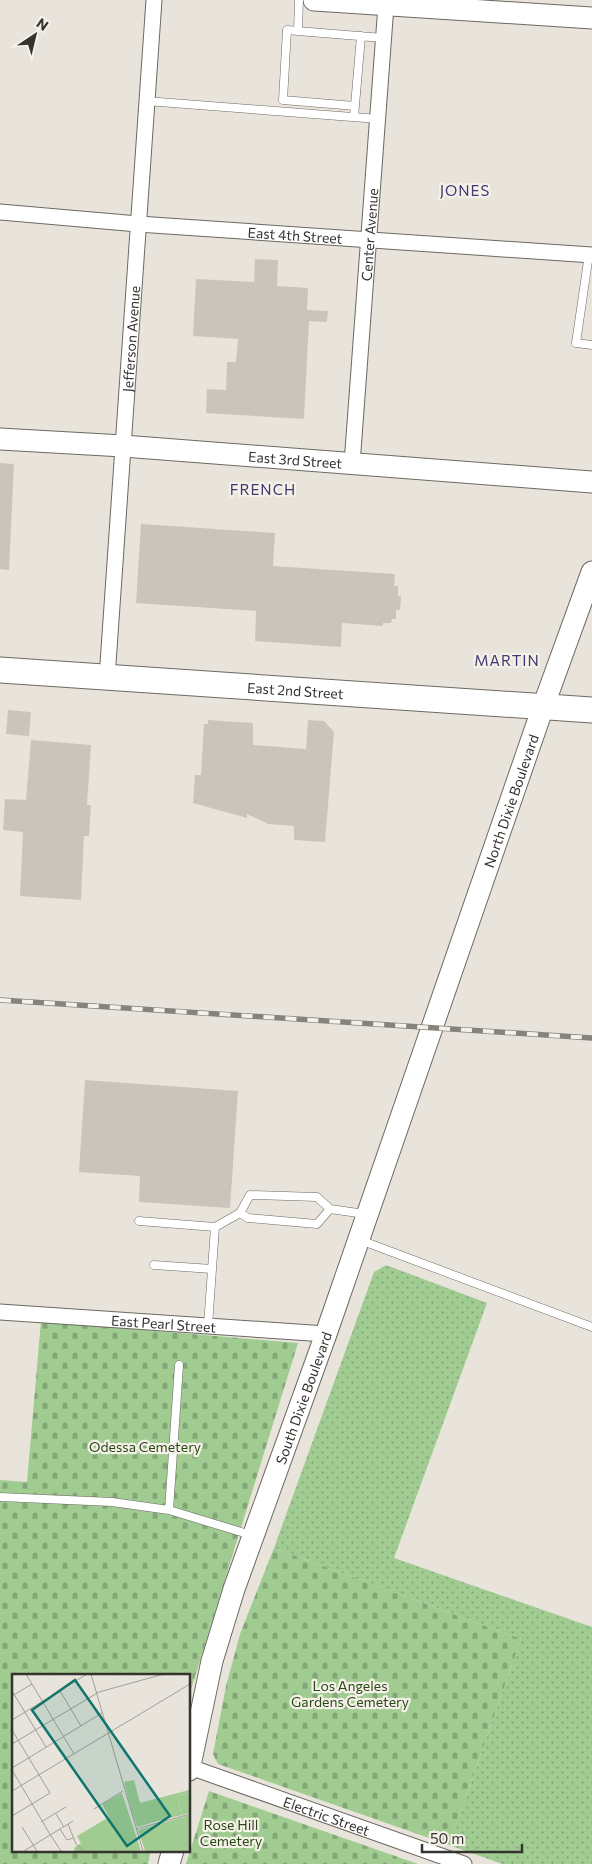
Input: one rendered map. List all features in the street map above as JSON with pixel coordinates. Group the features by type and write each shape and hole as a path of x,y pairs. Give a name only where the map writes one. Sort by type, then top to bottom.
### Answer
{"main road":[{"path":"314,0 386,5 529,7 592,18"},
{"name":"East 3rd Street","path":"0,439 123,446 592,482"},
{"name":"North Dixie Boulevard","path":"431,1028 592,572"},
{"name":"East 2nd Street","path":"0,670 592,710"},
{"name":"South Dixie Boulevard","path":"190,1764 218,1638 359,1240 431,1028"}],"street":[{"name":"Jefferson Avenue","path":"107,678 154,0"},
{"name":"Center Avenue","path":"352,464 386,5"},
{"name":"East 4th Street","path":"0,212 138,224 591,255"},
{"name":"East Pearl Street","path":"0,1312 326,1334"},
{"name":"Electric Street","path":"190,1769 464,1864"}],"lane":[{"path":"298,31 299,0"},
{"path":"282,112 287,30 383,38"},
{"path":"354,117 361,36"},
{"path":"283,100 355,106"},
{"path":"146,101 378,119"},
{"path":"591,255 576,344 592,345"},
{"path":"139,1221 215,1227 240,1213 250,1195 317,1197 330,1209 367,1214"},
{"path":"240,1213 248,1218 316,1224 330,1209"},
{"path":"208,1326 215,1227"},
{"path":"359,1240 592,1327"},
{"path":"154,1265 212,1269"},
{"path":"169,1510 178,1365"},
{"path":"0,1497 112,1502 169,1510 253,1535"}],"green space":[{"path":"386,1265 487,1303 394,1558 592,1627 592,1864 502,1864 449,1845 521,1639 274,1548 374,1272"},
{"name":"Odessa Cemetery","path":"41,1321 298,1343 190,1693 190,1674 12,1674 12,1852 151,1852 148,1864 0,1864 0,1480 27,1482"},
{"name":"Los Angeles Gardens Cemetery","path":"274,1548 521,1639 449,1845 218,1764 213,1754 226,1686 240,1634"},
{"name":"Rose Hill Cemetery","path":"209,1791 418,1864 186,1864"}],"building":[{"path":"255,259 278,260 277,286 308,288 307,310 328,311 327,322 309,321 304,419 206,413 207,389 226,390 227,362 236,362 238,339 193,336 196,279 254,282"},
{"path":"0,463 14,464 9,570 0,569"},
{"path":"141,524 275,533 273,566 395,574 394,586 398,586 398,596 401,596 400,610 396,610 396,619 392,619 391,623 383,623 383,626 342,623 341,647 255,641 256,611 136,603"},
{"path":"8,710 31,712 29,736 6,734"},
{"path":"208,720 253,723 253,745 306,749 308,720 324,721 334,732 325,842 294,840 294,826 268,824 247,814 247,818 193,803 195,775 201,775 204,724 208,724"},
{"path":"31,740 91,745 87,805 91,805 89,836 84,836 81,900 20,896 23,832 3,830 5,799 26,800"},
{"path":"85,1080 238,1091 230,1208 139,1202 140,1176 79,1172"}],"railway":[{"path":"0,1000 592,1038"}],"district":[{"name":"JONES","path":"465,190"},
{"name":"FRENCH","path":"263,489"},
{"name":"MARTIN","path":"507,660"}]}
